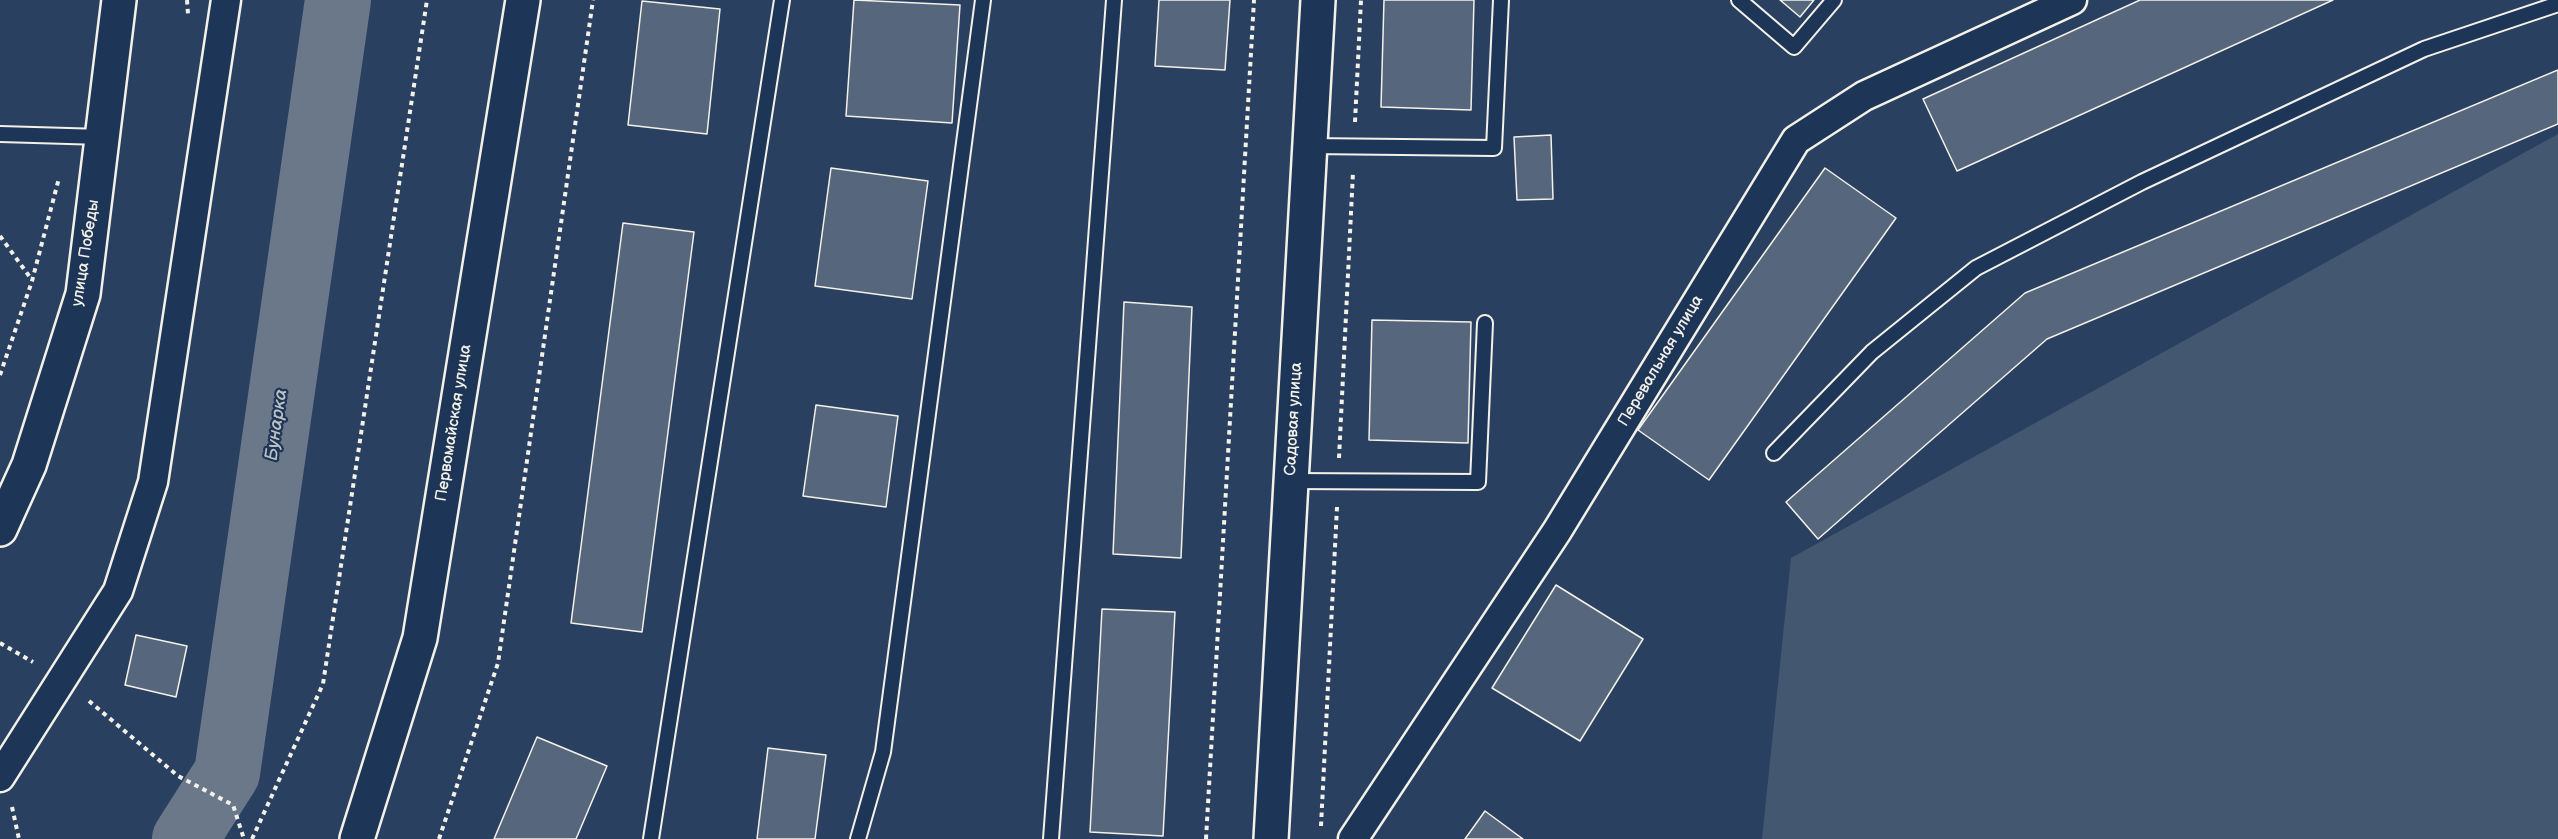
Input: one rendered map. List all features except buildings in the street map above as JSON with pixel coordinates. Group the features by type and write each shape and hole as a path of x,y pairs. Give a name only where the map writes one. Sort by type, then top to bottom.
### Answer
{"main road":[{"name":"улица Победы","path":"0,529 29,465 83,294 119,0"},
{"name":"Первомайская улица","path":"357,839 420,638 523,0"},
{"name":"Садовая улица","path":"1271,839 1318,0"}],"street":[{"path":"0,777 118,591 153,482 226,0"},
{"name":"Перевальная улица","path":"1353,839 1557,531 1796,140 1864,96 2072,0"}],"lane":[{"path":"651,839 782,0"},
{"path":"858,839 883,752 983,0"},
{"path":"1051,839 1114,0"},
{"path":"1309,146 1494,148 1501,0"},
{"path":"1739,0 1794,47 1834,0"},
{"path":"1774,453 1872,352 1976,268 2142,182 2424,49 2558,4"},
{"path":"0,134 102,137"},
{"path":"1291,481 1478,482 1485,323"}],"path":[{"path":"252,839 323,684 427,0"},
{"path":"439,839 498,663 593,0"},
{"path":"1206,839 1254,0"},
{"path":"1321,827 1361,0"},
{"path":"0,375 32,281 70,136"},
{"path":"0,236 32,281"},
{"path":"0,644 61,678 178,776 233,805 244,839"}],"shaded area":[{"path":"2558,134 2558,839 1762,839 1791,558"}],"waterway":[{"name":"Бунарка","path":"185,839 227,773 338,0"}]}
